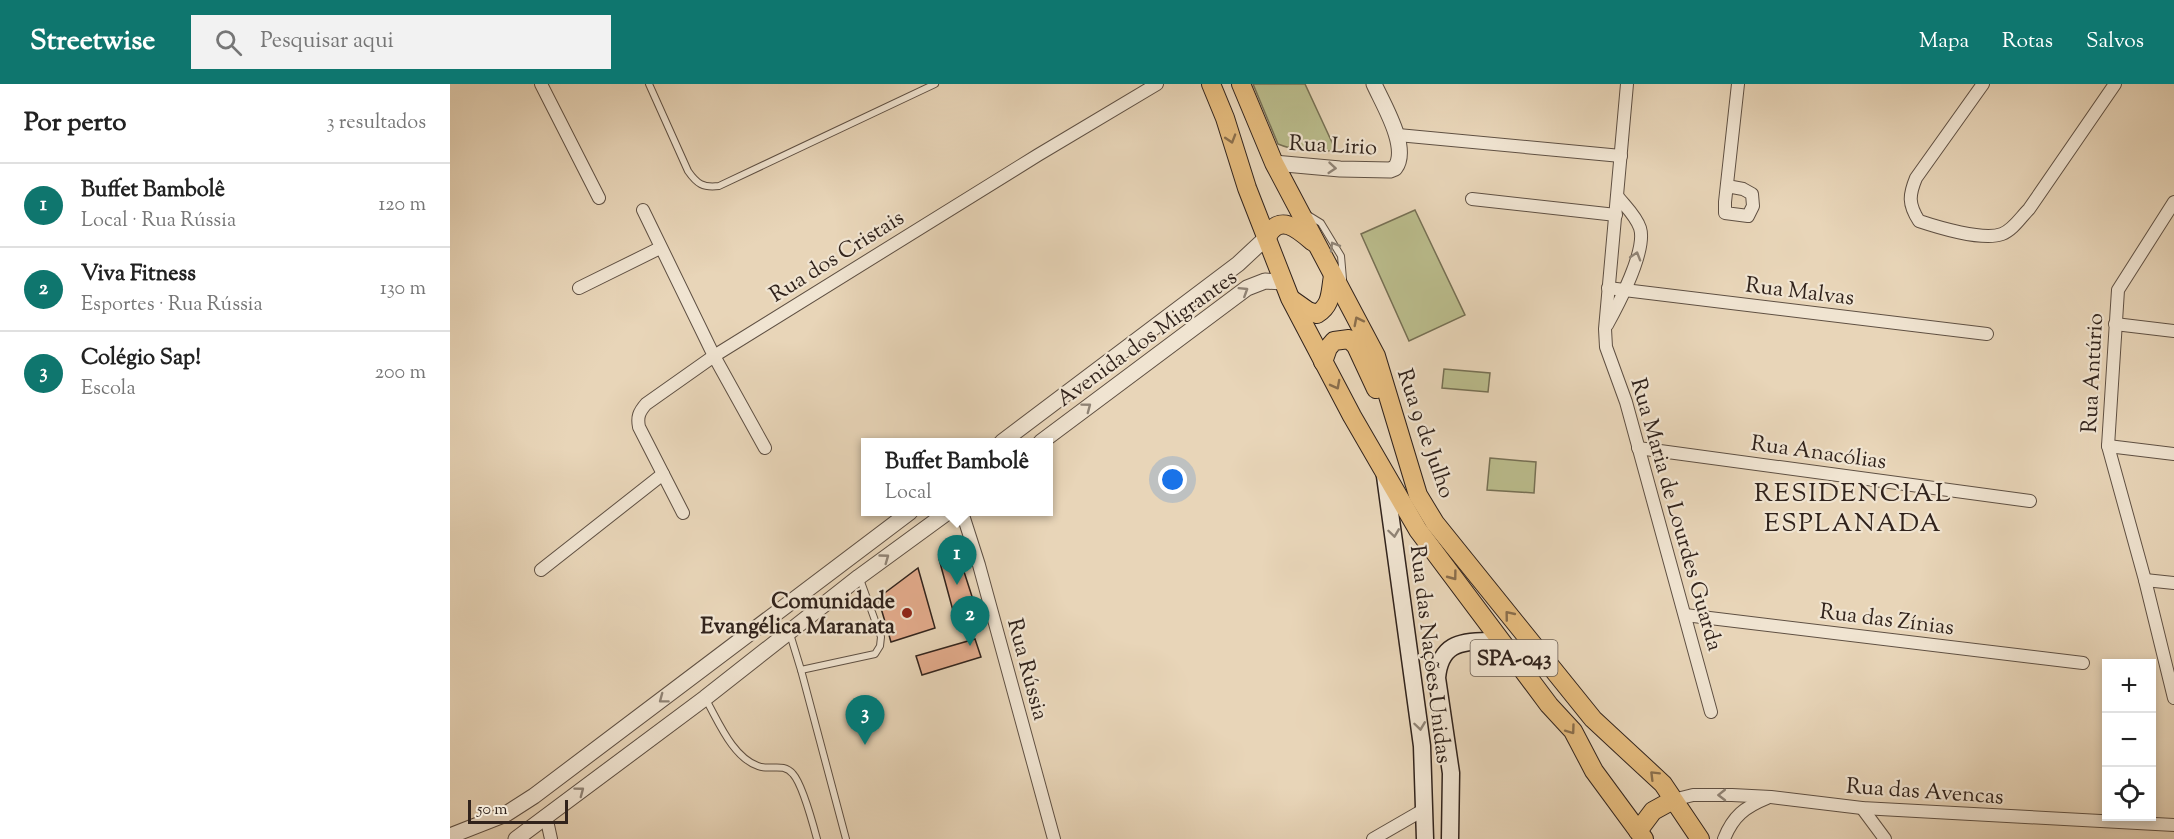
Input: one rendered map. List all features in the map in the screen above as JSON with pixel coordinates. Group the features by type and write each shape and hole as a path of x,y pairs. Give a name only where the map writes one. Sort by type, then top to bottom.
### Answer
{"main road":[{"name":"Rua 9 de Julho","path":"1211,84 1286,290 1385,475 1418,530 1549,705 1573,731 1594,771 1641,835"},
{"path":"1232,84 1245,112 1256,121"},
{"name":"Rua 9 de Julho","path":"1241,84 1274,163 1376,356 1418,495 1435,523 1593,720 1663,784 1700,839"},
{"path":"1267,237 1270,230 1284,224 1295,227 1319,248"},
{"path":"1286,290 1308,311 1317,314 1328,304 1333,276"},
{"path":"1323,362 1328,348 1334,341 1349,339 1356,346 1376,388 1402,476 1418,495"},
{"name":"Rua das Nações Unidas","path":"1385,475 1422,746 1425,839"},
{"name":"Rua das Nações Unidas","path":"1450,839 1451,773 1437,678 1438,666 1443,656 1457,644 1469,641 1488,641 1549,705"},
{"path":"1641,835 1653,811 1673,800"}],"street":[{"path":"541,84 599,198"},
{"name":"Rua dos Cristais","path":"683,513 639,427 637,419 646,404 714,356 1028,161 1157,84"},
{"path":"1374,84 1398,135 1621,156"},
{"name":"Rua Maria de Lourdes Guarda","path":"1627,84 1608,288 1606,346 1626,402 1711,712"},
{"path":"1727,186 1738,84"},
{"path":"1983,84 1916,178 1910,191 1912,209 1919,220 1980,235 2001,234 2013,226 2029,209 2115,84"},
{"name":"Rua Lirio","path":"1274,163 1340,169 1390,170 1398,164 1398,135"},
{"path":"1605,329 1626,290 1641,240 1637,220 1618,197"},
{"path":"1472,199 1616,215"},
{"name":"Rua Antúrio","path":"2174,202 2118,290 2108,446 2145,580 2174,698"},
{"path":"642,210 714,356 765,448"},
{"name":"Avenida dos Migrantes","path":"1007,438 1238,264 1267,237"},
{"path":"579,288 660,248"},
{"name":"Avenida dos Migrantes","path":"1046,438 1247,288 1265,280 1286,290"},
{"name":"Rua Malvas","path":"1608,288 1987,334"},
{"path":"2115,324 2174,331"},
{"name":"Avenida dos Migrantes","path":"1016,438 1034,425 1044,410"},
{"path":"2108,446 2174,454"},
{"name":"Rua Anacólias","path":"1638,448 2030,501"},
{"path":"541,570 663,474"},
{"path":"788,631 786,617 790,610 889,536 904,516"},
{"path":"450,836 506,814 534,796 904,516"},
{"path":"516,839 943,516"},
{"name":"Rua Rússia","path":"963,516 1054,839"},
{"path":"2145,580 2174,583"},
{"name":"Rua das Zínias","path":"1685,615 2083,663"},
{"path":"727,650 721,658 720,665 724,671 735,673"},
{"path":"684,684 697,684 700,687 702,691 699,702"},
{"name":"Rua das Avencas","path":"1673,800 1694,795 1771,797 1862,808 2174,825"},
{"path":"1725,839 1736,817 1749,805 1771,797"},
{"path":"1862,808 1886,839"},
{"path":"1373,839 1425,809"},
{"path":"546,816 551,839"}],"lane":[{"path":"649,84 687,171 695,182 706,188 719,186 935,84"},
{"path":"1300,210 1321,223 1341,256 1344,295"},
{"path":"801,670 875,654 880,646 881,637 859,577"},
{"path":"788,631 801,670 846,839"},
{"path":"699,702 742,755 759,767 785,768 795,776 817,839"}],"green space":[{"path":"1253,84 1305,84 1336,151 1299,150 1278,144"},
{"path":"1415,210 1465,315 1409,341 1361,234"},
{"path":"1444,369 1490,373 1488,392 1442,388"},
{"path":"1490,458 1536,462 1534,493 1487,490"}],"building":[{"path":"958,553 977,612 955,618 939,559"},
{"name":"Comunidade Evangélica Maranata","path":"918,568 935,628 891,642 878,598"},
{"path":"975,639 981,657 922,675 916,656"}],"place":[{"name":"Buffet Bambolê","path":"957,585"},
{"name":"Comunidade Evangélica Maranata","path":"907,613"},
{"name":"Viva Fitness","path":"970,646"},
{"name":"Colégio Sap!","path":"865,745"}],"district":[{"name":"RESIDENCIAL ESPLANADA","path":"1853,507"}]}
